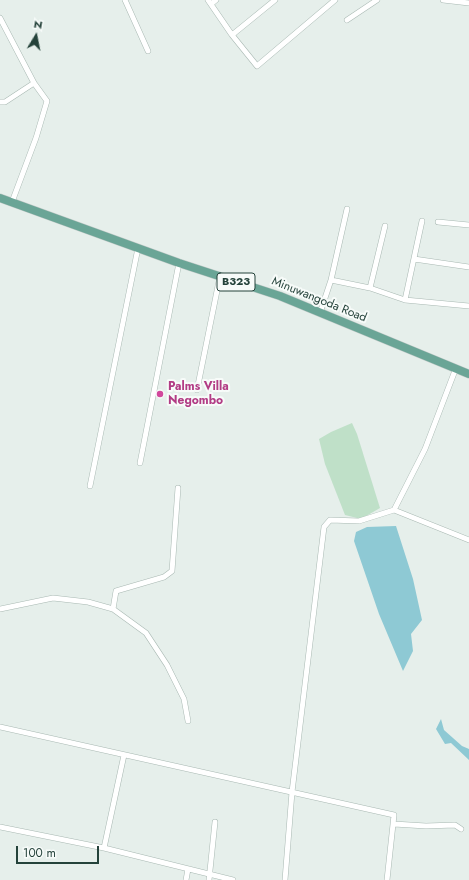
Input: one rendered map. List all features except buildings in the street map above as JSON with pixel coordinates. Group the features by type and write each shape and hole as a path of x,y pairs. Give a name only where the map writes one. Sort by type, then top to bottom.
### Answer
{"main road":[{"name":"Minuwangoda Road","path":"0,198 179,263 280,296 469,374"}],"street":[{"path":"125,0 148,51"},
{"path":"216,0 210,2 232,35 257,66 335,0"},
{"path":"232,35 274,0"},
{"path":"347,20 377,0"},
{"path":"443,0 469,3"},
{"path":"0,18 34,83 47,101 36,138 12,202"},
{"path":"0,102 5,102 34,83"},
{"path":"320,313 331,280 347,209"},
{"path":"405,300 422,221"},
{"path":"438,222 469,226"},
{"path":"370,288 385,226"},
{"path":"90,486 138,248"},
{"path":"414,259 469,267"},
{"path":"140,463 179,263"},
{"path":"197,390 220,276"},
{"path":"331,280 370,288 405,300 469,306"},
{"path":"394,510 425,449 456,368"},
{"path":"113,609 116,591 164,577 172,571 178,488"},
{"path":"285,880 292,792 324,527 330,520 359,521 394,510 469,540"},
{"path":"0,609 53,598 88,602 113,609 146,634 167,665 184,699 188,721"},
{"path":"0,727 394,816 388,880"},
{"path":"104,848 124,755"},
{"path":"209,877 215,822"},
{"path":"394,824 426,826 455,824 461,829"},
{"path":"0,827 104,848 188,869 209,877 233,880"},
{"path":"186,880 188,869"}],"green space":[{"path":"352,423 357,434 380,508 361,519 345,515 325,464 319,439"}],"water":[{"path":"396,526 413,579 422,620 411,634 413,651 403,671 379,614 354,541 356,532 367,527"},
{"path":"441,719 444,730 462,746 469,749 469,760 451,743 445,744 436,729"}],"place":[{"name":"Palms Villa Negombo","path":"160,394"}]}
